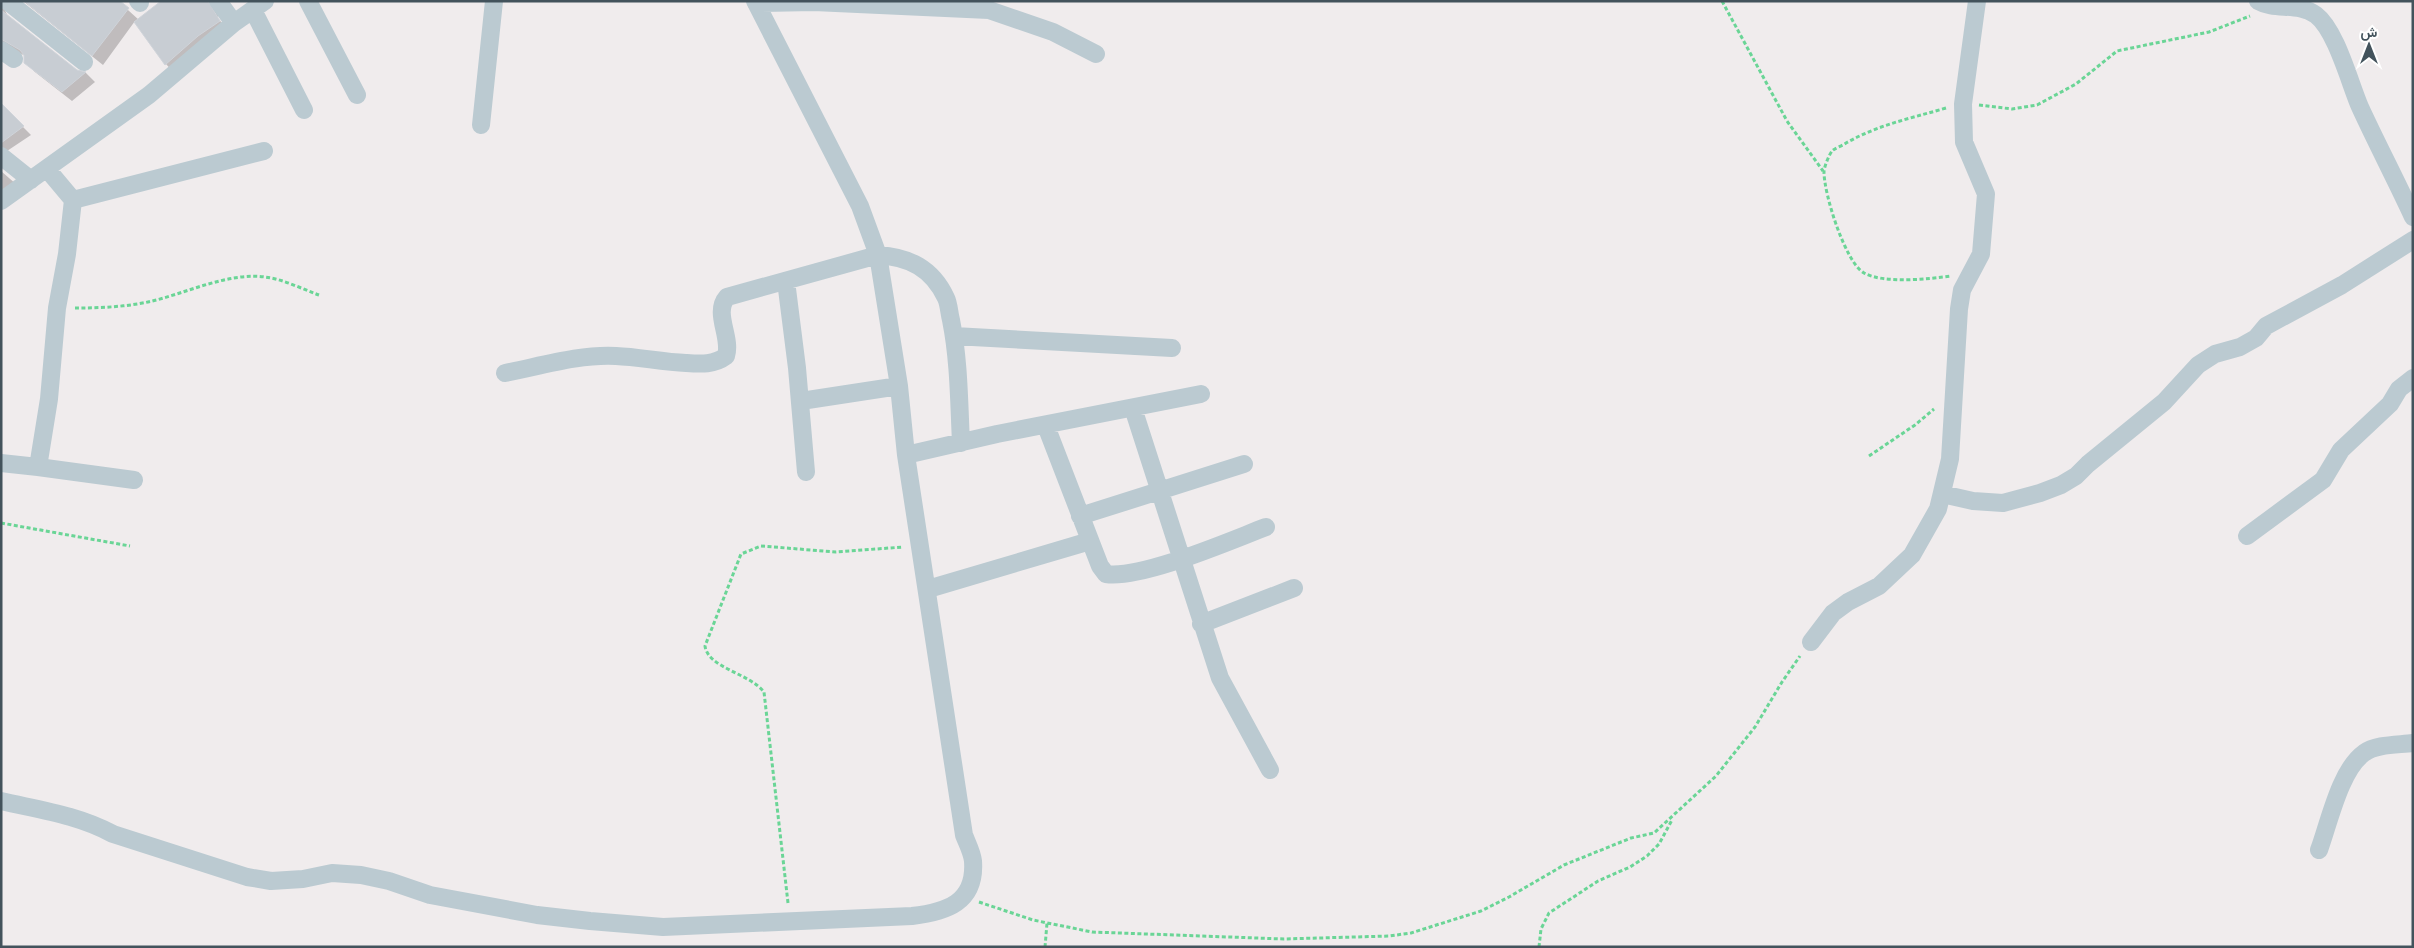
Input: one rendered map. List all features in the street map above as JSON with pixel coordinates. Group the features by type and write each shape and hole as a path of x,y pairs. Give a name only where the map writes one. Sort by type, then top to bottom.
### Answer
{"street":[{"path":"7,1 84,62"},
{"path":"218,1 234,23"},
{"path":"308,1 357,95"},
{"path":"481,125 494,1"},
{"path":"1811,642 1834,613 1848,602 1879,586 1912,555 1938,509 1942,494 1950,459 1959,309 1962,290 1981,254 1986,194 1964,142 1963,104 1977,1"},
{"path":"1,802 70,816 93,823 113,834 246,877 271,881 303,879 332,873 361,876 389,881 430,895 536,915 590,921 663,927 790,922 937,913 955,905 964,897 972,879 973,860 964,834 906,455 900,386 878,255 860,206 755,2 814,2 989,10 1053,32 1096,54"},
{"path":"2265,3 2300,8 2318,16 2324,23 2341,57 2360,107 2413,217"},
{"path":"1,201 149,95 234,23 259,6 304,110"},
{"path":"73,200 264,151"},
{"path":"1,156 31,180"},
{"path":"38,467 50,399 57,308 67,254 73,200 47,169"},
{"path":"1942,494 1973,501 2003,503 2061,485 2076,476 2164,402 2198,365 2215,354 2240,347 2256,338 2266,326 2342,285 2413,240"},
{"path":"505,373 598,356 696,364 719,362 726,356 729,348 722,317 723,301 727,297 878,255 900,256 912,262 936,282 947,299 954,336 961,443"},
{"path":"786,281 801,401 806,472"},
{"path":"954,336 1172,348"},
{"path":"2247,536 2323,480 2341,450 2390,404 2399,390 2413,378"},
{"path":"801,401 900,386"},
{"path":"906,455 997,434 1046,426 1201,394"},
{"path":"1133,408 1201,624 1223,685 1270,770"},
{"path":"1046,426 1100,566 1106,574 1129,574 1266,527"},
{"path":"1,464 134,480"},
{"path":"1080,516 1159,489 1244,464"},
{"path":"928,589 1090,541"},
{"path":"1201,624 1294,588"},
{"path":"2319,850 2351,767 2364,752 2380,747 2413,743"}],"path":[{"path":"1722,1 1787,122 1824,171 1829,199 1847,251 1856,267 1864,274 1885,278 1924,279 1972,273"},
{"path":"1824,171 1832,151 1881,125 1963,104 2012,109 2037,105 2076,84 2116,51 2209,32 2235,23 2265,3"},
{"path":"57,308 117,306 147,302 219,281 248,277 265,277 320,295"},
{"path":"1869,456 1922,420 1936,408"},
{"path":"1,523 130,546"},
{"path":"790,922 764,692 750,679 710,659 706,653 705,646 741,554 760,546 836,552 921,545"},
{"path":"964,897 1048,923 1092,932 1284,939 1354,938 1404,934 1481,910 1509,897 1564,866 1631,838 1654,833 1674,817 1716,776 1755,727 1782,682 1811,642"},
{"path":"1539,947 1541,929 1549,913 1598,880 1630,867 1648,856 1659,844 1674,817"},
{"path":"1045,947 1048,923"}],"building":[{"path":"24,1 120,1 129,8 92,56"},
{"path":"161,1 208,1 220,21 198,36 165,65 134,22"},
{"path":"1,10 77,70 86,72 62,92 24,63 24,55 20,50 1,39"},
{"path":"1,103 24,126 1,143"}]}
